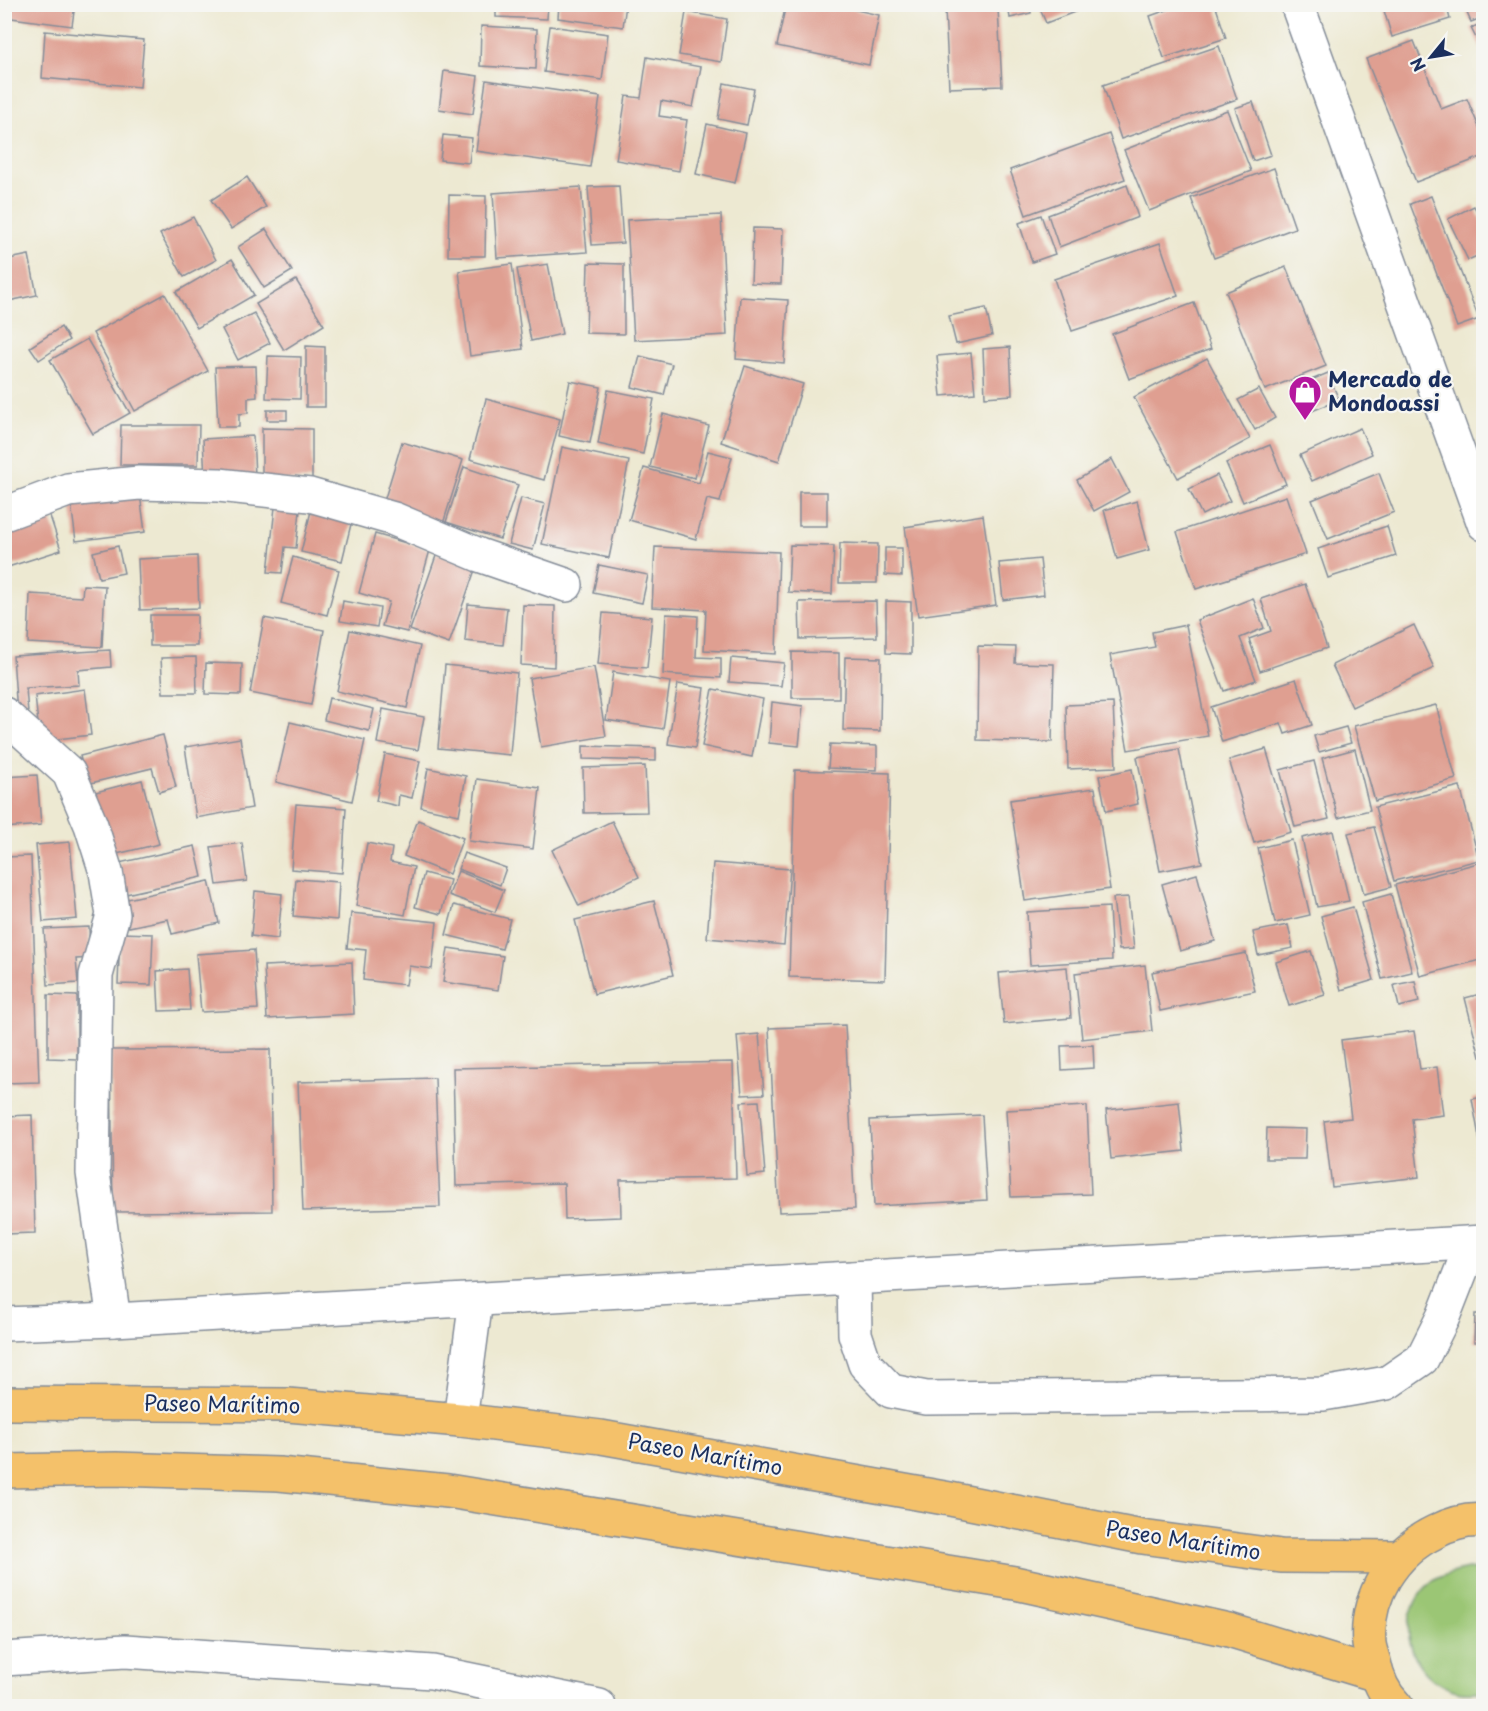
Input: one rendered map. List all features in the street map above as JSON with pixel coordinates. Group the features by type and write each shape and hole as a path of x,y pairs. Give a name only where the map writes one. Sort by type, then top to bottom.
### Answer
{"main road":[{"name":"Paseo Marítimo","path":"4,1403 288,1405 460,1420 601,1437 950,1499 1142,1537 1281,1556 1399,1557"},
{"path":"4,1471 116,1469 279,1474 448,1491 1015,1583 1229,1630 1377,1675"},
{"path":"1396,1707 1377,1675 1369,1644 1371,1612 1381,1582 1399,1557 1421,1538 1448,1526 1477,1520 1484,1521"}],"street":[{"path":"1297,4 1484,524"},
{"path":"4,514 68,490 139,483 219,485 310,495 394,519 479,555 566,585"},
{"path":"4,714 69,773 91,825 106,872 113,915 96,975 93,1173 114,1320"},
{"path":"4,1324 114,1320 1478,1242 1422,1359 1387,1383 1323,1394 926,1398 891,1391 865,1364 855,1334 854,1278"},
{"path":"460,1420 476,1299"},
{"path":"4,1659 125,1651 432,1672 599,1707"}],"green space":[{"path":"1468,1569 1483,1571 1484,1691 1480,1692 1457,1691 1440,1684 1427,1674 1417,1661 1411,1646 1409,1630 1411,1614 1418,1598 1429,1584 1442,1576"}],"building":[{"path":"4,4 75,4 72,26 4,17"},
{"path":"496,4 548,4 547,19 496,17"},
{"path":"559,4 626,4 623,27 558,18"},
{"path":"786,4 848,4 847,8 879,15 869,65 777,46"},
{"path":"1038,4 1084,4 1085,8 1046,23"},
{"path":"1184,4 1215,4 1226,38 1164,58 1150,16"},
{"path":"1382,4 1446,4 1450,19 1392,37"},
{"path":"1463,4 1484,4 1484,17 1471,22"},
{"path":"1008,5 1030,5 1031,13 1010,18"},
{"path":"998,8 1002,86 949,88 945,10"},
{"path":"686,12 727,19 721,62 679,55"},
{"path":"1484,22 1484,54 1471,28"},
{"path":"481,26 537,29 536,69 480,66"},
{"path":"550,26 608,34 602,80 544,72"},
{"path":"45,31 144,40 140,87 42,78"},
{"path":"1414,41 1441,109 1467,99 1484,139 1484,156 1416,182 1366,59"},
{"path":"1219,46 1237,99 1121,139 1103,85"},
{"path":"647,57 701,67 693,107 661,101 659,116 687,120 679,171 616,160 626,96 641,98"},
{"path":"444,71 478,76 473,114 439,109"},
{"path":"486,80 600,97 590,167 476,151"},
{"path":"724,83 754,89 747,125 718,119"},
{"path":"1253,102 1271,155 1253,161 1235,108"},
{"path":"1227,110 1251,171 1149,211 1124,150"},
{"path":"707,124 746,133 735,183 696,174"},
{"path":"1109,134 1125,179 1026,215 1010,170"},
{"path":"443,135 472,138 469,163 440,160"},
{"path":"1274,168 1295,228 1214,258 1191,198"},
{"path":"247,177 266,207 231,229 211,200"},
{"path":"1127,185 1138,217 1059,247 1048,215"},
{"path":"619,186 623,243 592,245 588,187"},
{"path":"581,187 587,252 497,258 493,193"},
{"path":"449,195 486,196 485,256 448,256"},
{"path":"1431,196 1479,319 1457,327 1410,204"},
{"path":"1474,206 1484,225 1484,253 1468,260 1448,219"},
{"path":"721,215 727,335 634,340 627,220"},
{"path":"1041,215 1055,254 1032,262 1019,223"},
{"path":"193,217 216,260 184,277 160,234"},
{"path":"753,228 783,229 781,284 751,283"},
{"path":"266,229 292,271 264,288 238,247"},
{"path":"1160,243 1178,296 1072,331 1054,279"},
{"path":"29,255 37,295 4,302 4,260"},
{"path":"232,259 254,295 197,328 176,292"},
{"path":"588,263 624,264 624,334 586,333"},
{"path":"512,264 523,349 470,356 459,271"},
{"path":"548,264 562,334 531,341 517,269"},
{"path":"1286,267 1326,366 1265,390 1226,292"},
{"path":"296,280 324,325 284,350 256,304"},
{"path":"165,294 208,371 135,411 93,333"},
{"path":"740,297 788,300 784,363 736,359"},
{"path":"1194,303 1211,349 1129,379 1112,334"},
{"path":"986,308 992,336 956,344 949,316"},
{"path":"254,313 270,343 238,360 222,329"},
{"path":"61,327 69,340 39,360 30,347"},
{"path":"87,339 130,413 93,434 50,360"},
{"path":"306,346 325,347 325,407 306,407"},
{"path":"1010,347 1012,395 985,397 983,349"},
{"path":"971,353 975,393 941,396 937,356"},
{"path":"268,356 301,357 300,399 266,398"},
{"path":"640,356 672,364 664,395 632,387"},
{"path":"1207,358 1250,439 1178,478 1134,397"},
{"path":"256,366 257,397 248,398 248,413 239,414 239,427 218,427 215,367"},
{"path":"745,366 803,384 779,461 721,442"},
{"path":"1328,373 1339,400 1307,413 1297,386"},
{"path":"570,381 601,387 590,443 559,436"},
{"path":"1259,389 1275,418 1255,430 1238,400"},
{"path":"608,390 654,399 643,454 598,444"},
{"path":"486,399 560,419 544,480 470,459"},
{"path":"267,410 287,410 287,420 267,420"},
{"path":"663,414 709,426 695,478 650,467"},
{"path":"121,425 199,425 198,465 120,465"},
{"path":"262,428 312,429 312,480 262,480"},
{"path":"1360,428 1372,454 1312,481 1300,455"},
{"path":"253,436 255,475 205,478 203,439"},
{"path":"402,442 463,460 442,527 382,508"},
{"path":"1270,445 1286,484 1243,502 1226,463"},
{"path":"562,447 629,461 609,558 542,544"},
{"path":"708,451 732,457 720,502 707,499 696,539 629,520 644,468 699,483"},
{"path":"1112,459 1129,492 1094,511 1077,480"},
{"path":"464,467 518,485 500,539 446,522"},
{"path":"1379,473 1394,512 1328,539 1312,500"},
{"path":"1217,475 1230,501 1202,515 1189,489"},
{"path":"799,492 827,492 827,526 799,526"},
{"path":"140,494 145,532 76,541 71,503"},
{"path":"1286,496 1306,554 1196,589 1177,532"},
{"path":"521,498 545,504 533,550 509,544"},
{"path":"1137,501 1149,550 1117,559 1104,510"},
{"path":"275,507 300,511 296,548 285,547 282,573 268,572"},
{"path":"311,511 352,520 342,561 301,552"},
{"path":"49,513 61,550 8,567 4,556 4,529"},
{"path":"983,515 996,605 918,616 905,527"},
{"path":"1387,526 1396,556 1328,578 1318,549"},
{"path":"375,534 430,550 407,632 382,626 389,602 359,593"},
{"path":"840,543 878,544 877,583 839,583"},
{"path":"790,545 834,546 832,594 788,592"},
{"path":"118,546 124,573 99,578 93,552"},
{"path":"655,547 779,552 776,654 704,650 706,610 652,607"},
{"path":"885,548 902,548 902,576 885,575"},
{"path":"437,553 476,567 449,644 410,630"},
{"path":"197,556 199,608 140,610 138,559"},
{"path":"293,557 339,570 327,615 281,603"},
{"path":"1040,559 1044,595 1003,600 999,563"},
{"path":"599,565 648,575 642,603 593,593"},
{"path":"1305,584 1327,648 1260,671 1249,639 1271,631 1261,599"},
{"path":"83,585 105,586 102,647 28,643 30,594 82,597"},
{"path":"1253,598 1264,628 1240,638 1256,680 1224,691 1197,620"},
{"path":"343,601 380,608 377,627 340,621"},
{"path":"876,601 877,637 800,639 799,602"},
{"path":"886,601 911,602 911,654 886,653"},
{"path":"468,604 507,608 503,645 465,641"},
{"path":"523,605 555,606 554,667 521,665"},
{"path":"603,613 652,617 647,668 598,664"},
{"path":"666,614 698,616 696,657 721,658 721,678 663,674"},
{"path":"150,615 197,615 197,646 150,646"},
{"path":"264,618 324,630 311,705 250,693"},
{"path":"1186,625 1208,736 1128,750 1110,655 1155,647 1152,632"},
{"path":"1414,625 1434,668 1352,707 1332,665"},
{"path":"350,630 420,646 407,708 337,691"},
{"path":"978,646 1016,647 1015,663 1054,664 1052,742 977,740"},
{"path":"110,650 111,667 78,670 79,685 26,688 28,713 17,714 13,656"},
{"path":"792,652 839,653 839,698 792,698"},
{"path":"196,657 197,693 163,693 161,658"},
{"path":"845,657 881,658 880,731 843,730"},
{"path":"731,658 784,663 781,686 729,682"},
{"path":"206,663 242,664 241,695 205,694"},
{"path":"445,665 517,673 510,755 438,748"},
{"path":"594,667 606,736 541,747 529,678"},
{"path":"613,672 670,682 663,729 606,720"},
{"path":"1296,679 1312,725 1285,734 1281,723 1222,742 1211,707"},
{"path":"678,684 704,688 695,748 668,744"},
{"path":"85,689 91,735 40,741 35,696"},
{"path":"713,689 763,699 752,757 702,746"},
{"path":"329,698 374,709 369,731 324,720"},
{"path":"772,702 803,706 799,746 769,743"},
{"path":"1113,703 1116,767 1068,769 1066,705"},
{"path":"1436,705 1456,779 1375,801 1354,726"},
{"path":"383,709 424,717 418,750 377,743"},
{"path":"290,722 365,740 352,801 276,782"},
{"path":"1346,727 1351,743 1319,752 1314,736"},
{"path":"163,735 176,787 159,792 152,768 87,784 80,756"},
{"path":"240,738 252,808 196,818 185,747"},
{"path":"830,744 877,746 877,770 828,768"},
{"path":"583,746 656,748 656,761 583,759"},
{"path":"1179,749 1202,863 1160,871 1137,757"},
{"path":"1266,749 1291,832 1254,843 1229,760"},
{"path":"1355,749 1370,810 1338,818 1322,758"},
{"path":"385,754 420,761 412,798 399,795 398,806 376,801"},
{"path":"1314,761 1329,819 1295,827 1280,770"},
{"path":"645,766 647,812 584,813 583,768"},
{"path":"428,768 466,776 459,815 421,807"},
{"path":"1132,769 1138,804 1106,811 1099,776"},
{"path":"795,770 890,773 885,980 789,977"},
{"path":"37,775 41,825 4,828 4,777"},
{"path":"477,779 540,788 533,849 469,841"},
{"path":"142,780 159,844 108,856 92,793"},
{"path":"1460,786 1479,860 1394,881 1375,807"},
{"path":"1095,788 1110,889 1025,901 1010,800"},
{"path":"296,804 346,808 342,873 291,869"},
{"path":"418,820 463,838 449,874 404,856"},
{"path":"612,821 639,877 579,906 552,850"},
{"path":"1374,827 1391,887 1364,894 1348,833"},
{"path":"1333,831 1349,901 1317,907 1302,838"},
{"path":"1292,840 1310,915 1275,923 1258,848"},
{"path":"70,842 77,919 43,922 36,845"},
{"path":"242,843 247,881 217,885 211,847"},
{"path":"367,843 392,848 390,862 414,867 405,915 356,906"},
{"path":"195,846 202,877 126,894 119,863"},
{"path":"464,853 506,868 500,885 458,869"},
{"path":"31,856 39,1082 4,1083 4,857"},
{"path":"713,863 790,869 784,945 707,938"},
{"path":"1478,863 1484,884 1484,959 1420,976 1395,885"},
{"path":"458,871 504,890 495,912 449,895"},
{"path":"424,873 450,880 441,914 415,907"},
{"path":"1197,874 1215,941 1180,951 1162,884"},
{"path":"296,879 339,882 337,920 293,916"},
{"path":"209,881 219,923 172,934 168,919 129,927 123,900"},
{"path":"255,891 282,894 278,939 251,936"},
{"path":"1391,894 1412,972 1382,979 1362,902"},
{"path":"1128,897 1134,949 1119,950 1113,898"},
{"path":"654,901 673,975 594,994 575,920"},
{"path":"454,905 510,919 502,949 446,935"},
{"path":"1109,907 1112,960 1030,965 1027,912"},
{"path":"1353,907 1374,980 1341,990 1321,916"},
{"path":"351,913 437,922 432,969 409,966 406,985 363,980 366,950 347,948"},
{"path":"1288,925 1293,948 1258,955 1253,932"},
{"path":"89,927 90,958 76,959 78,983 48,985 44,929"},
{"path":"120,933 153,934 151,985 118,984"},
{"path":"448,948 503,956 498,990 443,982"},
{"path":"254,950 258,1009 201,1012 196,954"},
{"path":"1311,951 1325,995 1289,1006 1276,962"},
{"path":"1246,953 1255,991 1160,1011 1152,972"},
{"path":"352,962 354,1014 267,1019 264,966"},
{"path":"1145,965 1152,1031 1082,1039 1075,973"},
{"path":"1067,967 1071,1018 1004,1024 999,973"},
{"path":"187,969 190,1010 159,1011 157,971"},
{"path":"1415,981 1419,1002 1399,1007 1394,985"},
{"path":"1484,993 1484,1056 1480,1057 1465,998"},
{"path":"48,995 77,996 77,1059 48,1058"},
{"path":"845,1025 855,1209 779,1212 769,1028"},
{"path":"1414,1031 1420,1069 1437,1067 1443,1115 1412,1119 1419,1177 1332,1187 1324,1121 1351,1118 1341,1040"},
{"path":"759,1034 764,1094 742,1095 737,1036"},
{"path":"1093,1045 1094,1068 1062,1070 1061,1046"},
{"path":"270,1049 272,1211 113,1212 111,1050"},
{"path":"733,1062 736,1178 620,1180 621,1217 565,1219 564,1183 456,1186 453,1068"},
{"path":"435,1078 440,1207 303,1211 298,1082"},
{"path":"1484,1097 1484,1152 1482,1153 1472,1099"},
{"path":"759,1101 765,1174 747,1176 741,1102"},
{"path":"1179,1102 1184,1151 1111,1159 1106,1110"},
{"path":"1087,1106 1091,1194 1011,1197 1006,1110"},
{"path":"32,1115 35,1233 4,1234 4,1116"},
{"path":"982,1115 987,1200 874,1206 870,1120"},
{"path":"1267,1128 1306,1129 1305,1159 1266,1159"},
{"path":"1475,1314 1484,1314 1484,1342 1474,1342"}],"place":[{"name":"Mercado de Mondoassi","path":"1305,421"}]}
